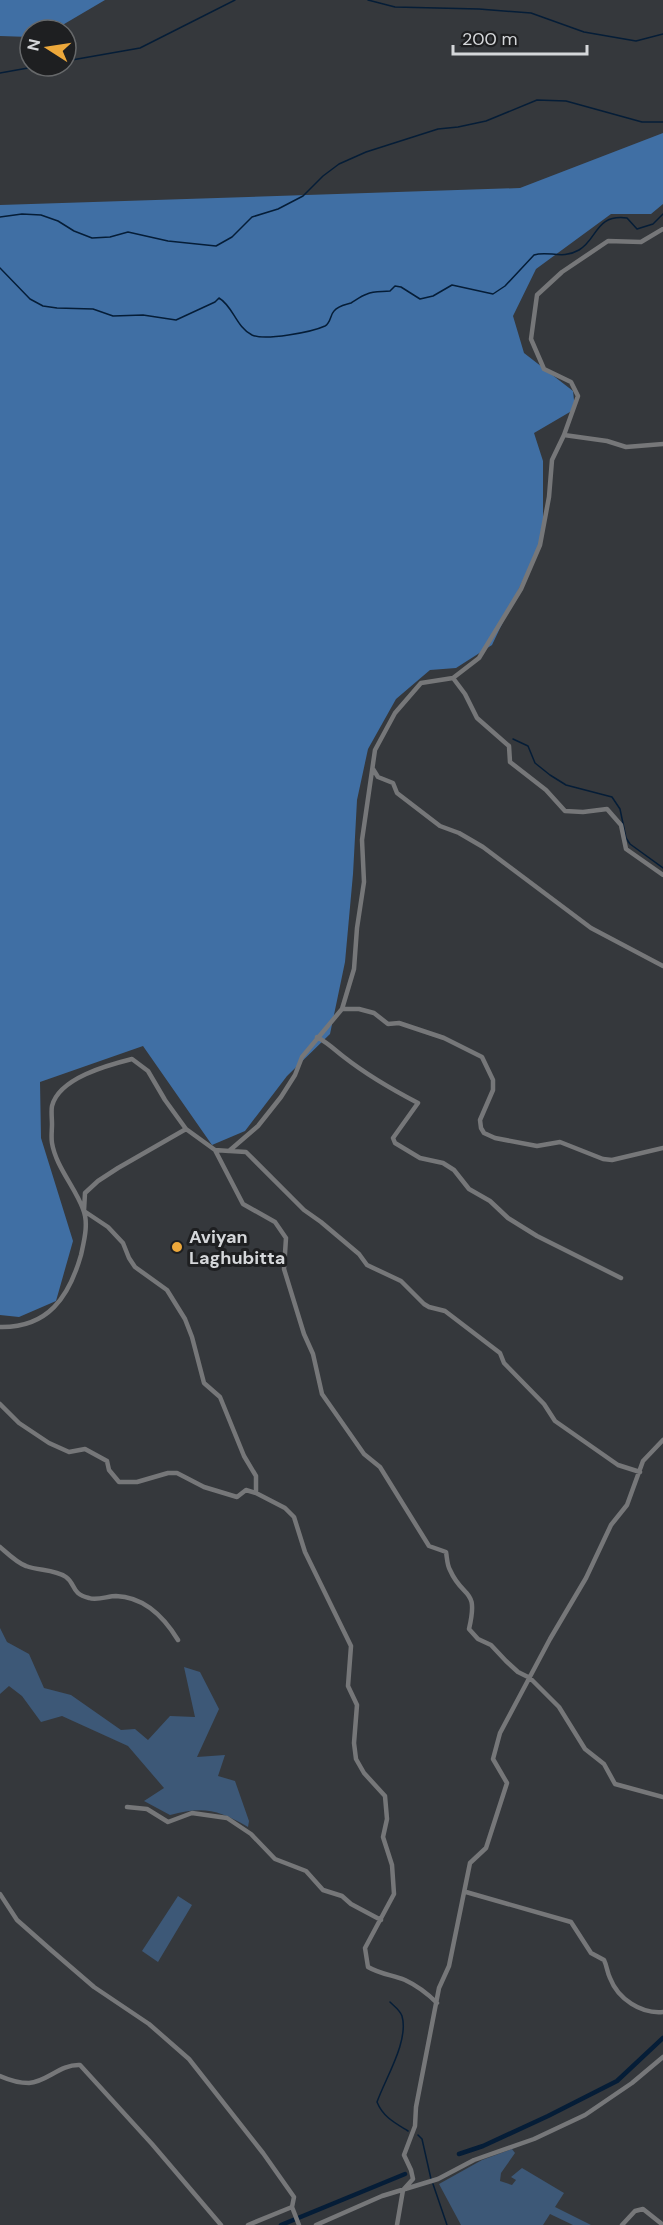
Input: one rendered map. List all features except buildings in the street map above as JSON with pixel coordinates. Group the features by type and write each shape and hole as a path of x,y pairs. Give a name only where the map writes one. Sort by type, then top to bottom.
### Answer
{"street":[{"path":"230,1151 258,1126 281,1097 296,1075 302,1057 342,1009 354,969 363,882 362,840 375,750 395,713 421,683 453,678 479,658 521,589 540,545 549,497 552,460 578,396 571,382 544,369 531,339 537,295 562,272 608,241 641,242 662,231"},
{"path":"564,435 597,439 626,447 663,444"},
{"path":"453,678 465,694 477,718 509,746 510,762 546,790 565,811 583,812 607,809 621,825 626,849 663,875"},
{"path":"372,766 378,777 393,783 396,793 440,826 459,833 483,847 591,928 663,966"},
{"path":"342,1009 358,1008 374,1013 388,1024 399,1023 444,1038 482,1057 493,1080 490,1100 480,1120 481,1128 484,1133 495,1138 537,1146 560,1142 603,1159 612,1160 663,1148"},
{"path":"317,1037 374,1078 418,1103 393,1138 395,1143 420,1158 443,1162 454,1170 469,1189 490,1202 508,1218 537,1236 621,1278"},
{"path":"256,1493 256,1476 244,1456 220,1397 204,1383 185,1320 167,1290 135,1267 123,1243 108,1227 84,1211 69,1184 52,1143 52,1105 62,1088 110,1064 132,1059 148,1071 186,1129 214,1150 243,1204 275,1222 286,1238 284,1269 303,1334 313,1354 322,1394 364,1454 380,1467 429,1546 446,1552 449,1570 472,1598 469,1629 478,1639 491,1645 518,1672 530,1678 559,1707 585,1749 604,1764 615,1784 663,1797"},
{"path":"0,1327 29,1324 49,1312 74,1280 86,1237 85,1193 98,1181 186,1129"},
{"path":"214,1150 246,1152 304,1210 359,1254 367,1265 400,1281 424,1304 445,1311 500,1353 504,1363 544,1404 555,1421 618,1465 640,1472"},
{"path":"0,1404 18,1423 49,1443 69,1452 85,1449 107,1461 109,1470 119,1482 137,1482 168,1473 177,1473 204,1487 237,1497 246,1490 256,1493 285,1508 294,1517 305,1552 351,1646 348,1686 357,1705 354,1743 356,1759 364,1773 385,1796 387,1819 383,1837 392,1865 394,1894 365,1948 368,1967 424,1990 437,2003"},
{"path":"397,2225 403,2190 413,2179 404,2155 415,2126 416,2107 439,1988 449,1966 466,1892 470,1863 486,1848 507,1783 493,1759 500,1733 550,1639 586,1578 611,1525 627,1505 644,1461 663,1440"},
{"path":"656,1448 663,1449"},
{"path":"0,1546 25,1566 51,1570 68,1578 76,1593 90,1599 118,1596 154,1609 168,1624 178,1640"},
{"path":"128,1807 147,1809 168,1822 192,1813 227,1818 251,1834 275,1859 306,1871 323,1890 342,1896 351,1904 381,1920"},
{"path":"466,1892 571,1922 591,1953 604,1960 609,1977 626,2001 646,2011 663,2012"},
{"path":"0,1894 17,1920 51,1950 89,1983 149,2024 189,2059 294,2197 292,2207 298,2224"},
{"path":"316,2225 382,2196 438,2179 474,2160 534,2139 585,2115 632,2083 663,2057"},
{"path":"0,2076 15,2082 31,2083 69,2065 80,2065 221,2225"},
{"path":"248,2225 292,2207"},
{"path":"622,2225 635,2211 643,2209 663,2225"}],"shaded area":[{"path":"0,0 105,0 74,18 18,18 18,37 0,36"},
{"path":"663,133 663,204 651,214 611,214 536,269 513,316 524,353 573,391 575,409 534,433 543,461 543,538 492,645 456,668 430,670 396,699 368,749 357,800 345,962 330,1034 287,1076 245,1131 212,1145 143,1046 40,1082 41,1138 73,1241 56,1301 19,1317 0,1315 0,205 520,188"},
{"path":"0,1628 7,1642 29,1654 44,1688 71,1695 121,1730 135,1729 148,1740 170,1716 195,1717 184,1667 200,1672 219,1709 197,1757 225,1755 218,1776 235,1781 249,1821 248,1827 210,1811 170,1815 144,1801 164,1788 128,1746 62,1716 41,1722 22,1696 9,1686 0,1694"},
{"path":"178,1896 192,1905 158,1962 142,1951"},
{"path":"512,2149 515,2153 501,2173 500,2181 512,2185 516,2180 511,2177 522,2168 564,2193 555,2207 591,2225 573,2225 550,2214 543,2225 461,2225 439,2184 482,2160"}],"waterway":[{"path":"78,59 140,48 235,0"},
{"path":"368,0 395,7 531,13 584,32 636,41 663,34"},
{"path":"0,73 18,70"},
{"path":"0,217 22,214 41,215 92,238 110,237 128,232 168,241 216,246 232,237 252,217 278,209 303,196 339,164 366,152 438,129 486,121 537,100 566,101 642,122 663,122"},
{"path":"0,268 30,299 43,306 93,309 113,316 143,315 176,320 219,298 247,331 258,337 267,337 300,333 325,326 338,308 370,293 390,291 395,286 401,287 420,299 433,296 452,285 493,294 505,286 534,255 573,253 585,245 598,228 609,220 627,218 637,229 653,224 663,214"},
{"path":"513,739 528,746 535,763 566,785 612,797 620,809 626,838 630,844 663,868"},
{"path":"390,2002 402,2016 402,2036 396,2059 377,2102 386,2116 408,2131"},
{"path":"459,2154 483,2146 548,2116 617,2081 663,2038"},
{"path":"418,2135 422,2139 431,2179"},
{"path":"281,2225 405,2174"},
{"path":"433,2184 447,2225"}],"place":[{"name":"Aviyan Laghubitta","path":"177,1247"}]}
